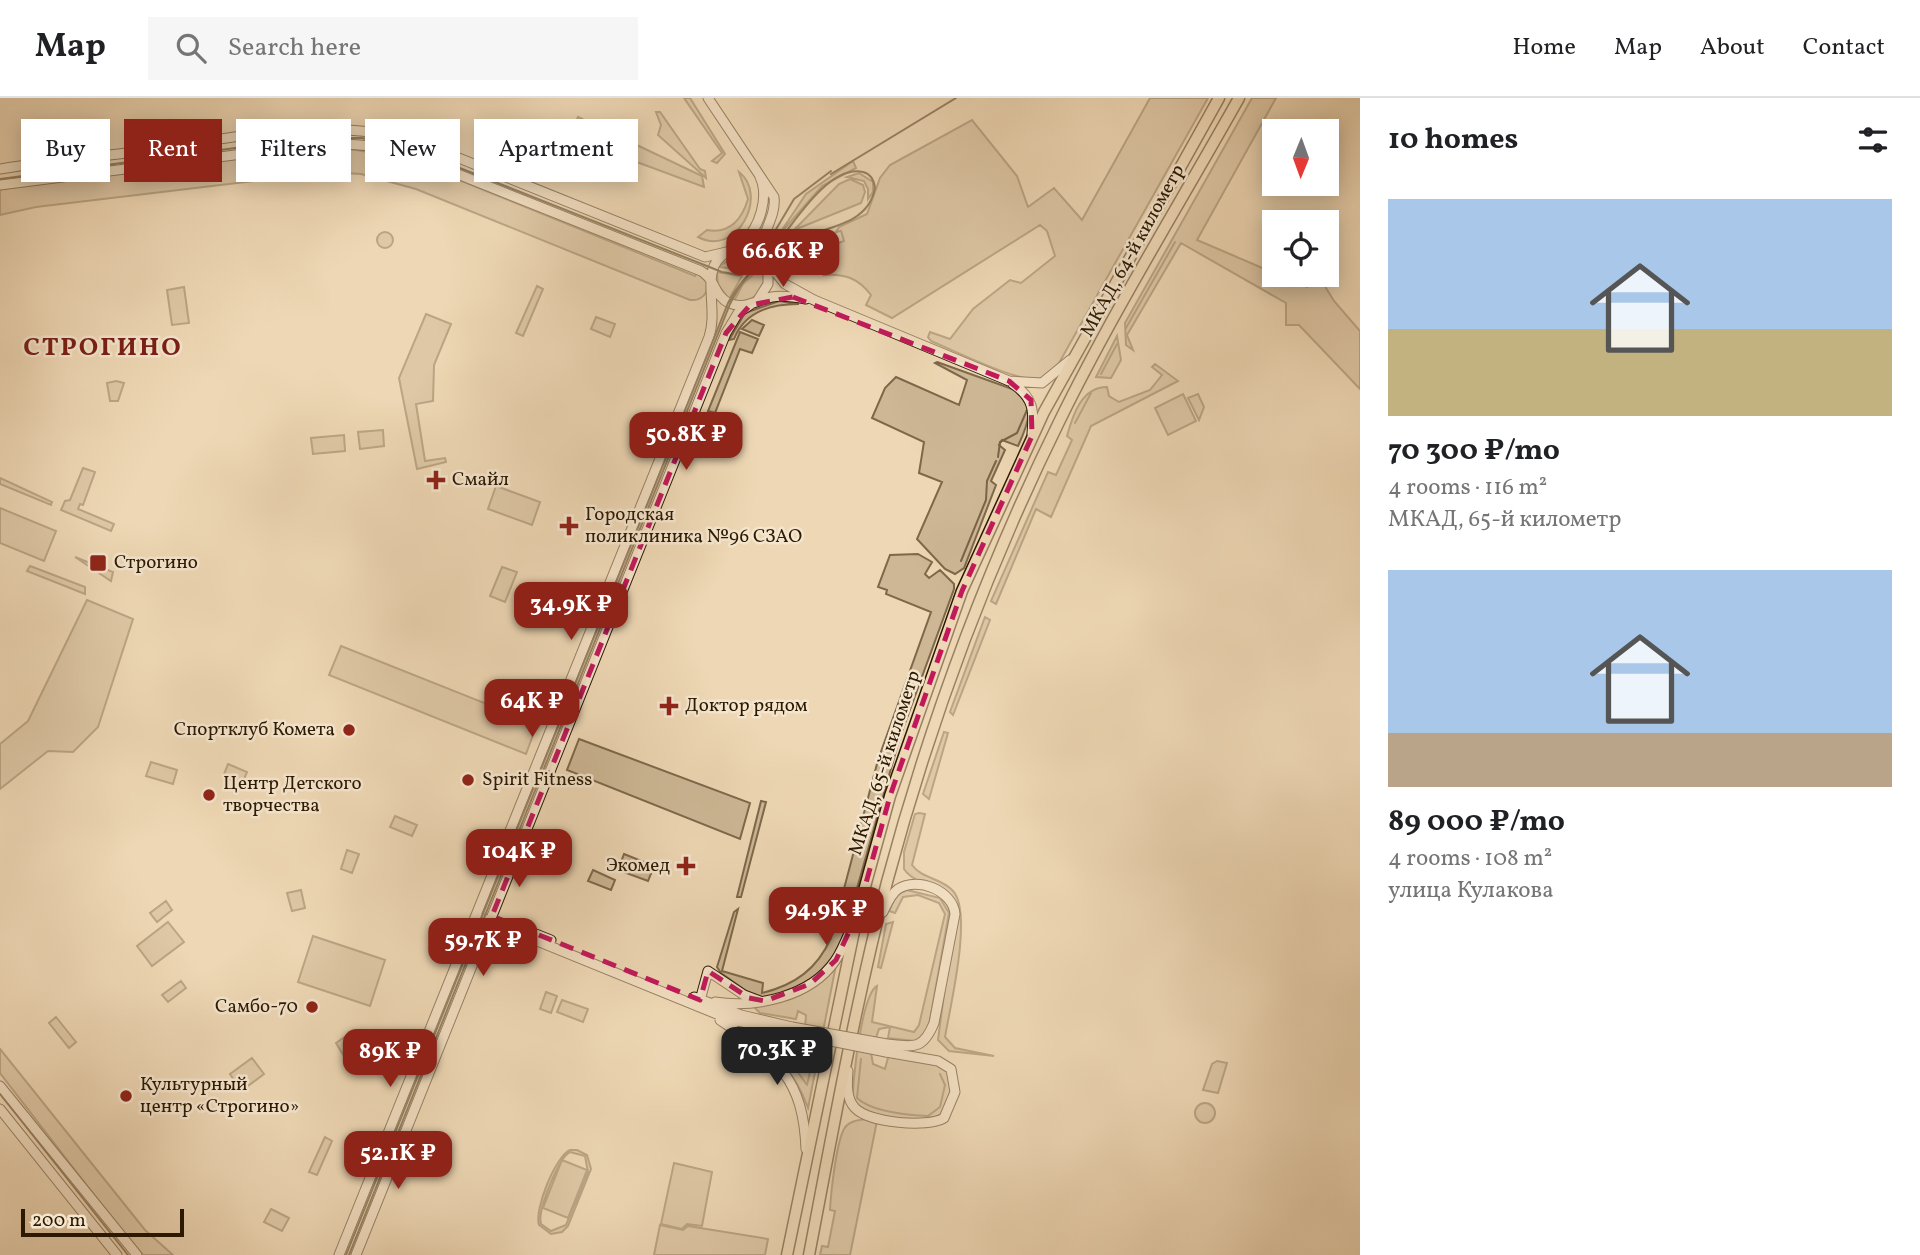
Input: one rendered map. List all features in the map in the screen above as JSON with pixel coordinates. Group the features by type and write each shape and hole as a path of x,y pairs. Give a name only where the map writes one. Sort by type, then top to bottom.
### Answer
{"highway":[{"name":"МКАД, 64-й километр","path":"1044,412 1219,98"},
{"name":"МКАД, 64-й километр","path":"1059,422 1239,98"},
{"name":"МКАД, 65-й километр","path":"787,1255 858,912 890,796 962,591 1044,412"},
{"name":"МКАД, 65-й километр","path":"809,1255 849,1049 902,829 937,720 980,605 1059,422"}],"main road":[{"path":"356,1255 726,333 738,313 754,303 768,288 762,246 774,211 772,195 708,98"},
{"path":"0,169 267,134 327,129 362,130 419,142 705,257 747,250 765,261 785,284 814,300 1009,381 1031,400 1034,414 1032,436"},
{"path":"0,185 313,144 373,146 415,157 701,271 720,297 730,304 754,303 784,296 814,300"},
{"path":"340,1255 709,337 714,316 715,264 747,238 757,219 765,194 760,177"},
{"path":"1009,381 1042,383 1074,357"},
{"path":"877,926 895,891 907,885 925,887 944,894 953,904 955,914 934,1023 922,1044 886,1048"},
{"path":"702,1005 765,1001 800,990 828,970 842,948 858,912"},
{"path":"477,913 702,1005 792,1030"},
{"path":"702,1005 708,971 749,998 765,1001"},
{"path":"702,1005 730,1023 773,1060 790,1079 803,1112 806,1157"},
{"path":"730,1023 732,1015 741,1015"},
{"path":"730,1023 792,1030 938,1061 951,1069 955,1092 948,1114 933,1124 874,1117 859,1111 850,1101 849,1049"},
{"path":"0,1086 137,1255"},
{"path":"0,1110 117,1255"}],"highlighted area":[{"path":"793,297 1009,381 1031,400 1032,436 962,591 890,796 858,912 836,960 810,984 765,1001 749,998 708,971 700,1000 492,916 726,333 750,305"}],"shaded area":[{"path":"684,98 690,98 725,154 717,163 712,161 722,153"},
{"path":"1150,98 1208,98 1059,363 1045,377 1030,379 1002,371 931,341 928,337 930,332 950,339 973,309 1010,280 1021,283 1055,256 1047,231 1040,225 892,318 866,305 871,295 856,281 845,276 824,275 832,247 804,244 791,248 779,258 773,254 784,246 821,233 831,246 844,241 841,231 836,232 839,227 867,214 880,178 890,165 972,120 1017,176 1028,207 1054,188 1082,220"},
{"path":"1252,98 1276,98 1197,240 1262,268 1262,287 1325,287 1360,331 1360,389 1299,325 1286,325 1286,303 1181,243 1127,335 1133,350 1126,345 1125,323"},
{"path":"656,112 660,112 700,169 705,171 706,178 658,135 661,125"},
{"path":"638,146 702,176 704,187 638,163"},
{"path":"351,149 365,151 365,175 351,173"},
{"path":"236,158 236,182 245,182 36,207 0,215 0,190 3,189 56,182 110,182 110,175 124,173 124,182 222,182 222,160"},
{"path":"853,161 856,168 822,186 778,236 806,194"},
{"path":"739,172 747,182 751,195 744,221 736,232 725,239 712,241 698,237 707,230 722,230 728,227 742,213 748,199"},
{"path":"859,173 873,182 873,192 868,199 868,189 864,181 847,177"},
{"path":"850,179 863,185 865,192 861,203 794,230 839,184"},
{"path":"460,180 695,276 697,273 707,282 707,290 701,298 690,300 416,189 390,182"},
{"path":"385,232 391,234 391,246 385,248 379,246 377,240 379,234"},
{"path":"735,255 759,260 745,270 719,267"},
{"path":"763,265 765,280 760,292 749,300 734,301 743,284"},
{"path":"717,272 742,276 729,299 718,285"},
{"path":"537,286 543,289 523,336 516,333"},
{"path":"184,287 189,323 172,325 167,290"},
{"path":"779,301 799,304 760,311 745,322 734,339 729,340 745,313"},
{"path":"426,314 451,324 434,365 433,401 416,404 425,461 445,458 446,462 417,469 399,378"},
{"path":"596,317 615,324 610,337 591,329"},
{"path":"752,320 764,325 759,336 742,329"},
{"path":"740,332 758,339 752,353 740,349 715,413 708,411"},
{"path":"1117,336 1121,360 1111,378 1096,377"},
{"path":"935,363 1018,391 1024,397 1028,411 1027,424 1018,446 1002,440 999,445 1005,450 991,481 996,485 964,568 955,574 945,569 917,539 942,482 919,473 924,442 872,418 885,388 896,377 959,405 967,380"},
{"path":"1155,364 1178,381 1091,426 1051,517 1036,509 996,604 991,601 1048,472 1056,475 1072,440 1067,436 1080,403 1098,388 1107,387 1109,396 1119,402 1150,390 1162,375 1152,367"},
{"path":"107,383 124,383 118,401 110,401"},
{"path":"1183,394 1196,421 1168,435 1155,408"},
{"path":"1198,394 1204,407 1199,420 1188,398"},
{"path":"383,430 384,446 360,449 358,432"},
{"path":"344,435 345,451 313,454 311,438"},
{"path":"83,468 95,472 83,505 80,504 78,509 114,524 111,531 61,510 65,501 70,500"},
{"path":"0,478 52,502 51,505 0,484"},
{"path":"496,486 540,502 532,525 488,509"},
{"path":"0,508 56,531 44,561 0,543"},
{"path":"918,554 932,562 925,574 929,578 940,570 954,584 954,589 900,737 844,934 831,962 821,974 799,988 765,998 752,995 721,973 717,967 734,912 738,909 722,971 763,983 762,993 774,990 804,974 819,959 831,938 878,760 931,612 886,594 887,590 878,587 890,555"},
{"path":"75,557 113,572 111,581"},
{"path":"30,566 85,587 85,594 27,571"},
{"path":"502,567 517,572 505,602 490,596"},
{"path":"87,600 133,619 98,727 73,752 48,751 0,789 0,744 28,721"},
{"path":"985,617 990,620 953,715 950,712"},
{"path":"341,646 537,724 526,754 329,675"},
{"path":"944,732 948,733 929,799 923,794"},
{"path":"579,739 750,803 740,839 567,770"},
{"path":"151,762 177,770 173,784 146,776"},
{"path":"228,764 247,772 242,784 223,777"},
{"path":"761,801 766,802 741,897 737,897"},
{"path":"915,814 925,814 912,865 953,891 959,902 961,919 961,939 945,1037 955,1048 994,1056 949,1051 938,1040 956,903 951,896 909,875 904,869 904,852"},
{"path":"395,816 417,825 412,836 390,827"},
{"path":"347,850 359,854 352,873 341,869"},
{"path":"624,854 654,866 648,881 618,870"},
{"path":"593,870 615,880 611,890 588,881"},
{"path":"301,890 305,908 292,911 287,893"},
{"path":"907,890 940,898 949,913 930,1020 927,1033 915,1041 888,1038 890,1027 879,1029 871,1053 873,1064 885,1069 889,1054 945,1066 951,1085 949,1098 940,1117 919,1120 894,1119 871,1113 853,1101 856,1058 863,1021 872,992 877,986 872,1022 914,1032 919,1025 945,914 939,903 918,895 903,897 895,913 889,911 896,895"},
{"path":"166,901 172,910 157,922 150,913"},
{"path":"168,922 184,942 152,966 137,946"},
{"path":"893,922 881,968 878,967 886,924"},
{"path":"313,936 385,960 370,1006 298,982"},
{"path":"836,965 808,1108 797,1083 783,1064 745,1032 789,1038 787,1048 799,1049 804,1042 806,1015 798,1011 796,1019 760,1013 753,1006 767,1004"},
{"path":"181,981 186,988 168,1002 162,995"},
{"path":"546,992 557,996 551,1013 540,1009"},
{"path":"562,1000 588,1009 583,1022 557,1012"},
{"path":"56,1017 76,1042 69,1048 49,1023"},
{"path":"346,1036 353,1038 352,1045 365,1061 362,1070 348,1063 336,1043"},
{"path":"0,1049 145,1230 173,1255 143,1255 129,1240 0,1073"},
{"path":"252,1058 264,1074 241,1091 230,1074"},
{"path":"1217,1061 1227,1063 1218,1093 1203,1090 1212,1064"},
{"path":"1201,1103 1209,1103 1215,1113 1209,1123 1201,1123 1195,1117 1195,1109"},
{"path":"867,1119 877,1121 850,1255 820,1255 822,1246 828,1247 835,1211 830,1210 840,1138 847,1125"},
{"path":"325,1137 332,1141 317,1175 309,1172"},
{"path":"570,1150 577,1150 587,1155 591,1169 568,1226 562,1232 551,1234 539,1225 538,1218 552,1173","holes":["570,1152 585,1156 588,1172 566,1225 551,1231 541,1224 541,1217 554,1174"]},
{"path":"562,1160 587,1170 568,1218 543,1208"},
{"path":"674,1163 712,1172 702,1226 687,1224 682,1229 661,1224"},
{"path":"271,1209 289,1218 282,1231 264,1222"},
{"path":"660,1225 683,1230 688,1226 768,1239 765,1255 654,1255"}],"waterway":[{"path":"1126,328 1175,242"},
{"path":"1101,374 1117,344"},
{"path":"1075,423 1091,393"},
{"path":"998,457 1000,442 1017,433 1027,410"},
{"path":"961,561 986,500 987,481 996,461"},
{"path":"763,1040 790,1061 807,1085 815,1049"},
{"path":"861,1059 857,1098 871,1107 890,1112 928,1116 940,1107 945,1085 940,1074"}],"tram line":[{"path":"831,174 956,98"},
{"path":"0,179 312,138 362,138 417,151 722,272 739,275 752,271"},
{"path":"775,231 794,199 831,171"},
{"path":"346,1255 728,303 744,280 825,186 850,172 866,173 872,178 875,188 870,202 861,213 849,221 779,247 751,272 730,304 349,1255"},
{"path":"0,1094 128,1255"}],"place":[{"name":"Смайл","path":"436,480"},
{"name":"Городская поликлиника №96 СЗАО","path":"569,526"},
{"name":"Строгино","path":"98,563"},
{"name":"Доктор рядом","path":"669,706"},
{"name":"Спортклуб Комета","path":"349,730"},
{"name":"Spirit Fitness","path":"468,780"},
{"name":"Центр Детского творчества","path":"209,795"},
{"name":"Экомед","path":"686,866"},
{"name":"Самбо-70","path":"312,1007"},
{"name":"Культурный центр «Строгино»","path":"126,1096"}],"district":[{"name":"СТРОГИНО","path":"103,348"}]}
